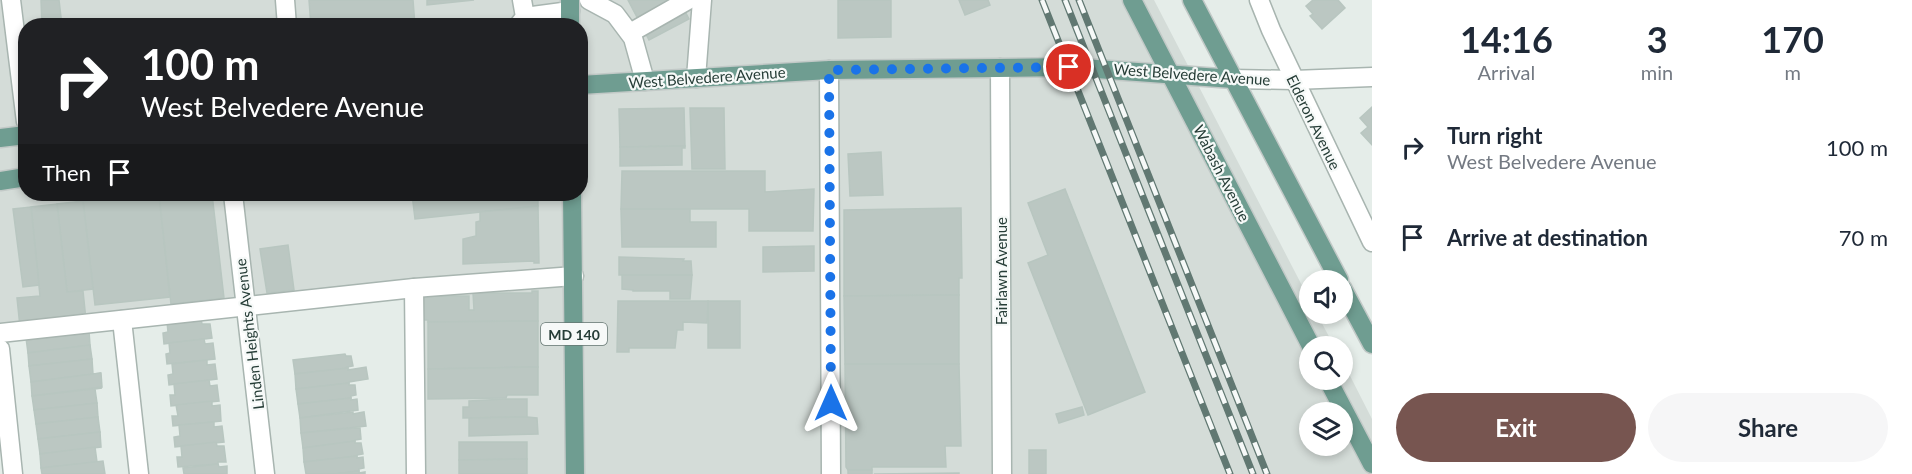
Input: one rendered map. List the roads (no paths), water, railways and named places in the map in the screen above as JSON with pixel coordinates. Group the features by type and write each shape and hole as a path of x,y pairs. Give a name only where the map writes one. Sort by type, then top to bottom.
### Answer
{"main road":[{"name":"Wabash Avenue","path":"1132,0 1306,336"},
{"path":"1192,0 1334,270"},
{"name":"West Belvedere Avenue","path":"588,85 829,70 1085,67 1233,79"},
{"path":"0,138 18,136"},
{"path":"0,181 18,178"},
{"name":"MD 140","path":"572,201 575,474"},
{"path":"1353,309 1372,345"},
{"path":"1333,390 1372,464"}],"street":[{"path":"11,0 18,57"},
{"path":"285,0 286,18"},
{"path":"589,0 615,14 630,33 645,81"},
{"path":"630,33 688,0"},
{"path":"696,78 702,0"},
{"name":"Elderon Avenue","path":"1259,0 1294,80 1372,242"},
{"path":"521,14 570,12"},
{"name":"Fairlawn Avenue","path":"1000,68 1002,474"},
{"path":"829,70 831,474"},
{"name":"West Belvedere Avenue","path":"1233,79 1294,80 1372,77"},
{"name":"Linden Heights Avenue","path":"234,201 265,474"},
{"path":"0,333 414,288 574,276"},
{"path":"414,288 416,474"},
{"path":"122,320 139,474"},
{"path":"0,350 13,474"}],"railway":[{"path":"1042,0 1230,474"},
{"path":"1065,0 1253,474"},
{"path":"1079,0 1267,474"}]}
